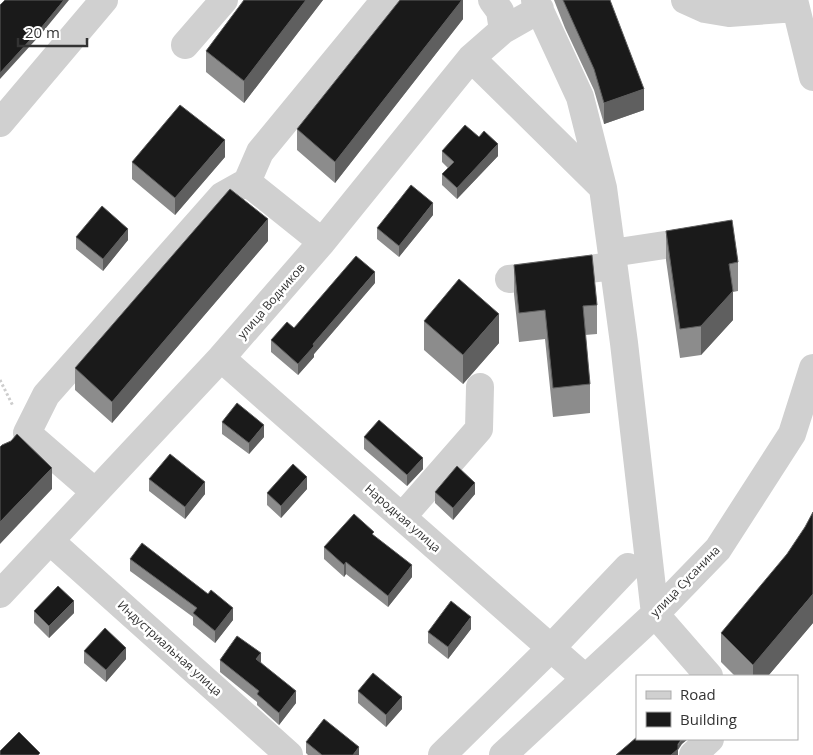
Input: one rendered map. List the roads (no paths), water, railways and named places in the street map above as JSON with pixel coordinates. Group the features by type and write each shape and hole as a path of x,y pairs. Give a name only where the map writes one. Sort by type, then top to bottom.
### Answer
{"street":[{"path":"0,123 104,0"},
{"path":"185,45 224,0"},
{"path":"4,447 27,432 46,395 222,196 247,182 260,152 385,0"},
{"path":"492,0 500,11 503,30"},
{"path":"685,0 705,9 729,13 749,6 795,4 813,78"},
{"path":"538,4 580,97 603,188 655,614 708,675"},
{"name":"улица Водников","path":"0,594 222,358 322,242 471,58 503,30 538,4"},
{"path":"471,58 603,188"},
{"path":"247,182 322,242"},
{"path":"509,279 612,260 708,238"},
{"name":"Народная улица","path":"222,358 586,678"},
{"name":"улица Сусанина","path":"503,755 655,614 718,549 792,434 813,368"},
{"path":"402,517 479,429 480,387"},
{"path":"27,432 95,492"},
{"name":"Индустриальная улица","path":"50,541 289,755"},
{"path":"442,755 551,648 628,567"},
{"path":"693,755 709,740"}]}
